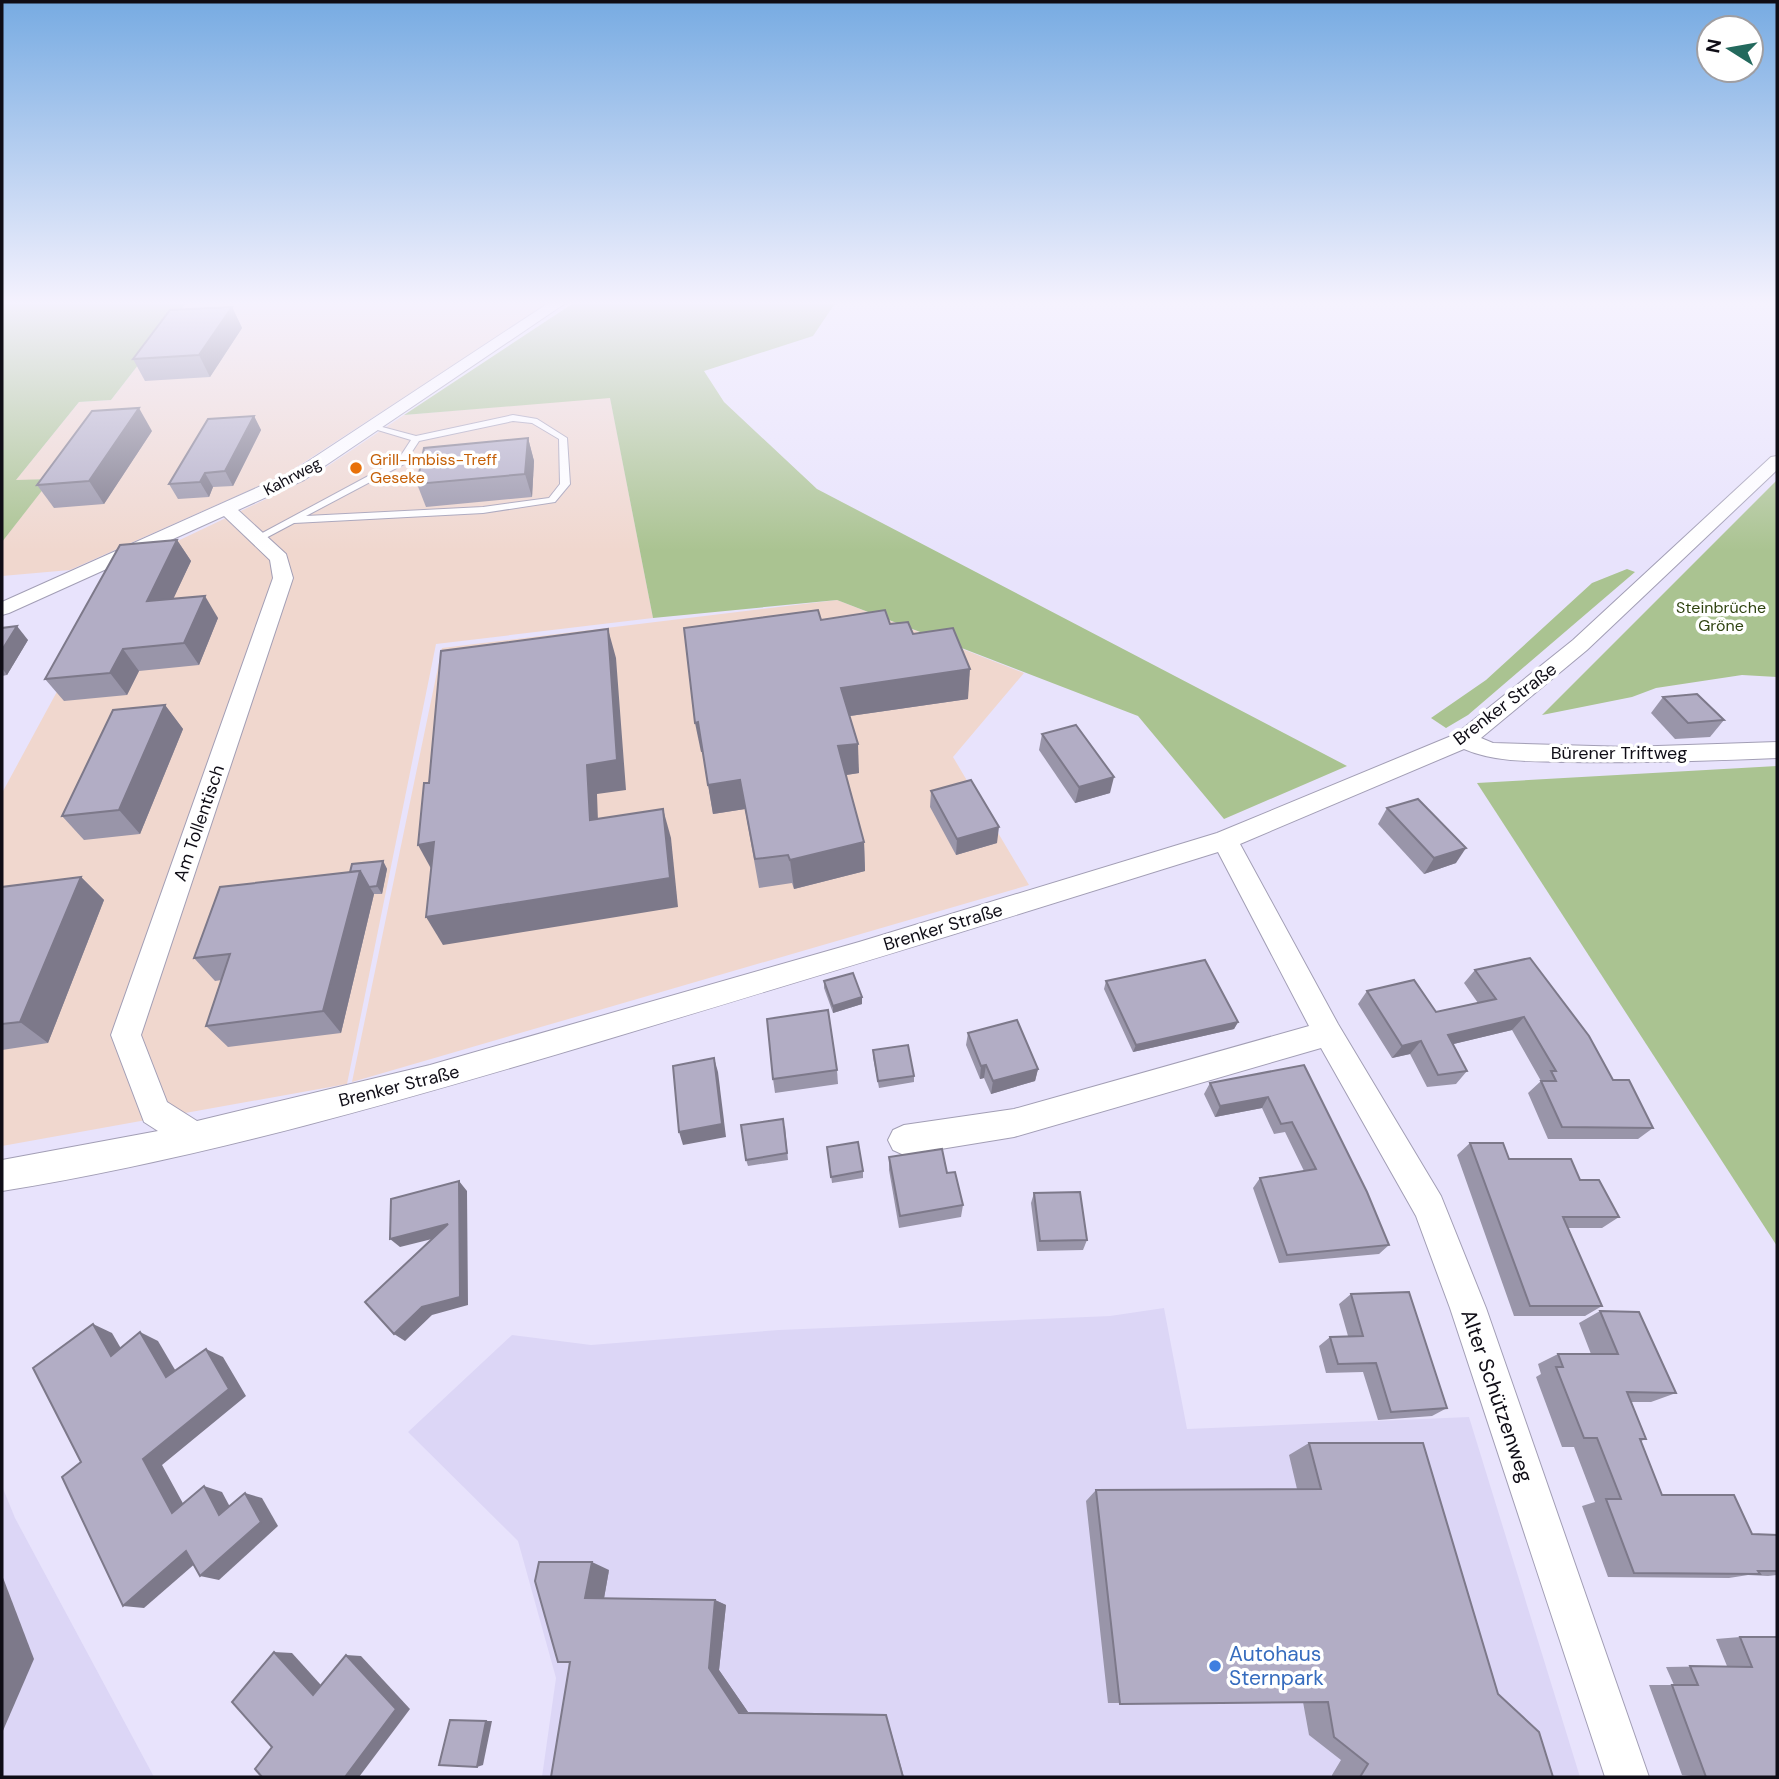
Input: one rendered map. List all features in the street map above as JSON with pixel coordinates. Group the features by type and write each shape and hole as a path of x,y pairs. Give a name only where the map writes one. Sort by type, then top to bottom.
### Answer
{"street":[{"name":"Kahrweg","path":"2,609 298,476 435,385"},
{"name":"Brenker Straße","path":"2,1176 120,1155 430,1079 819,965 1225,840 1464,740 1519,698 1580,645 1777,461"},
{"name":"Am Tollentisch","path":"193,1136 155,1112 126,1035 283,578 279,558 226,508"},
{"name":"Bürener Triftweg","path":"1464,740 1490,751 1533,753 1628,755 1777,750"},
{"name":"Alter Schützenweg","path":"1225,840 1328,1033 1429,1207 1468,1308 1627,1777"},
{"path":"904,1140 1014,1123 1328,1033"}],"lane":[{"path":"292,520 484,510 552,500 565,484 562,438 534,421 513,418 416,439 374,426"},
{"path":"258,538 401,462 416,439"}],"shaded area":[{"path":"123,385 423,385 286,474 70,570 2,576 2,542 50,479 15,481 79,402 111,400"},
{"path":"610,397 653,618 436,644 347,1084 2,1146 2,793 125,566 310,478 404,415"},
{"path":"837,600 1024,673 953,757 1029,885 352,1082 442,648"},
{"path":"1164,1308 1187,1429 1469,1417 1580,1777 542,1777 556,1678 518,1541 408,1432 512,1335 591,1345 779,1330 1110,1316"},
{"path":"2,1486 15,1518 154,1777 2,1777"}],"green space":[{"path":"2,385 123,385 111,400 79,402 16,480 51,479 2,542"},
{"path":"449,385 713,385 724,402 817,489 1347,766 1224,819 1138,716 837,600 653,618 610,398 404,415"},
{"name":"Steinbrüche Gröne","path":"1777,480 1777,677 1742,675 1656,688 1632,697 1542,715"},
{"path":"1627,569 1635,572 1468,715 1446,728 1431,718 1486,680 1592,583"},
{"path":"1777,766 1777,1246 1477,783"}],"building":[{"path":"139,408 89,481 37,485 92,411"},
{"path":"254,416 225,471 205,473 200,482 169,484 208,419"},
{"path":"528,438 525,474 417,484 424,448"},
{"path":"177,540 147,601 205,596 184,643 123,649 110,673 45,679 120,545"},
{"path":"818,610 821,620 885,610 890,624 908,622 913,634 953,628 970,669 841,688 858,744 838,746 864,842 790,860 788,855 755,859 740,780 708,785 698,722 695,723 684,628"},
{"path":"17,626 2,650 2,628"},
{"path":"608,629 617,760 587,765 590,820 663,809 670,878 426,917 434,842 418,845 424,783 429,783 441,651"},
{"path":"1697,694 1724,720 1688,723 1663,697"},
{"path":"165,705 119,810 62,816 113,710"},
{"path":"1076,725 1114,777 1079,787 1042,734"},
{"path":"971,780 999,827 957,839 931,791"},
{"path":"1418,799 1466,848 1434,858 1387,808"},
{"path":"383,861 377,886 369,887 360,871 350,872 352,864"},
{"path":"360,871 323,1011 206,1026 230,954 194,958 220,887"},
{"path":"81,877 20,1022 2,1024 2,887"},
{"path":"1530,958 1589,1036 1613,1080 1629,1080 1653,1128 1562,1127 1541,1081 1556,1081 1551,1071 1556,1071 1524,1017 1448,1035 1467,1071 1438,1075 1421,1041 1402,1046 1367,991 1414,980 1436,1012 1496,999 1475,970"},
{"path":"1205,960 1238,1022 1136,1045 1106,981"},
{"path":"853,973 862,997 833,1006 824,981"},
{"path":"828,1010 837,1070 773,1079 767,1019"},
{"path":"1017,1020 1038,1069 993,1081 986,1065 981,1066 968,1033"},
{"path":"908,1045 914,1076 878,1081 873,1050"},
{"path":"714,1058 722,1124 679,1132 673,1066"},
{"path":"1304,1065 1367,1192 1389,1245 1287,1255 1260,1178 1316,1169 1292,1122 1281,1124 1268,1097 1220,1106 1210,1083"},
{"path":"783,1119 787,1153 746,1160 741,1125"},
{"path":"858,1142 863,1171 831,1177 827,1147"},
{"path":"1470,1143 1503,1143 1509,1159 1571,1159 1580,1180 1599,1180 1619,1217 1563,1217 1602,1306 1530,1306"},
{"path":"942,1149 947,1173 955,1172 963,1205 900,1216 889,1157"},
{"path":"459,1181 460,1297 422,1307 394,1334 365,1302 448,1224 390,1239 391,1199"},
{"path":"1080,1192 1087,1240 1040,1241 1034,1193"},
{"path":"1409,1292 1447,1408 1391,1412 1376,1363 1338,1364 1330,1337 1363,1336 1351,1294"},
{"path":"1600,1311 1639,1312 1676,1393 1627,1392 1646,1439 1640,1439 1662,1495 1734,1495 1752,1534 1777,1535 1777,1571 1758,1571 1760,1574 1634,1573 1606,1499 1621,1499 1597,1438 1584,1438 1556,1367 1563,1367 1558,1354 1618,1354"},
{"path":"93,1324 111,1356 140,1332 166,1377 206,1349 229,1389 143,1459 172,1513 204,1486 219,1515 245,1493 261,1522 200,1576 186,1551 123,1606 62,1477 81,1462 33,1368"},
{"path":"1309,1443 1423,1443 1498,1694 1539,1732 1553,1777 1360,1777 1368,1764 1334,1737 1328,1702 1120,1704 1096,1490 1321,1489"},
{"path":"539,1562 592,1562 585,1598 715,1600 709,1668 739,1713 886,1715 903,1777 551,1777 570,1662 558,1662 535,1581"},
{"path":"1740,1637 1777,1637 1777,1777 1706,1777 1672,1685 1698,1685 1690,1666 1752,1667"},
{"path":"274,1652 313,1695 346,1655 396,1709 345,1777 262,1777 255,1769 272,1747 232,1702"},
{"path":"450,1720 486,1721 477,1767 439,1765"}],"place":[{"name":"Grill-Imbiss-Treff Geseke","path":"356,468"},
{"name":"Autohaus Sternpark","path":"1215,1666"}]}
